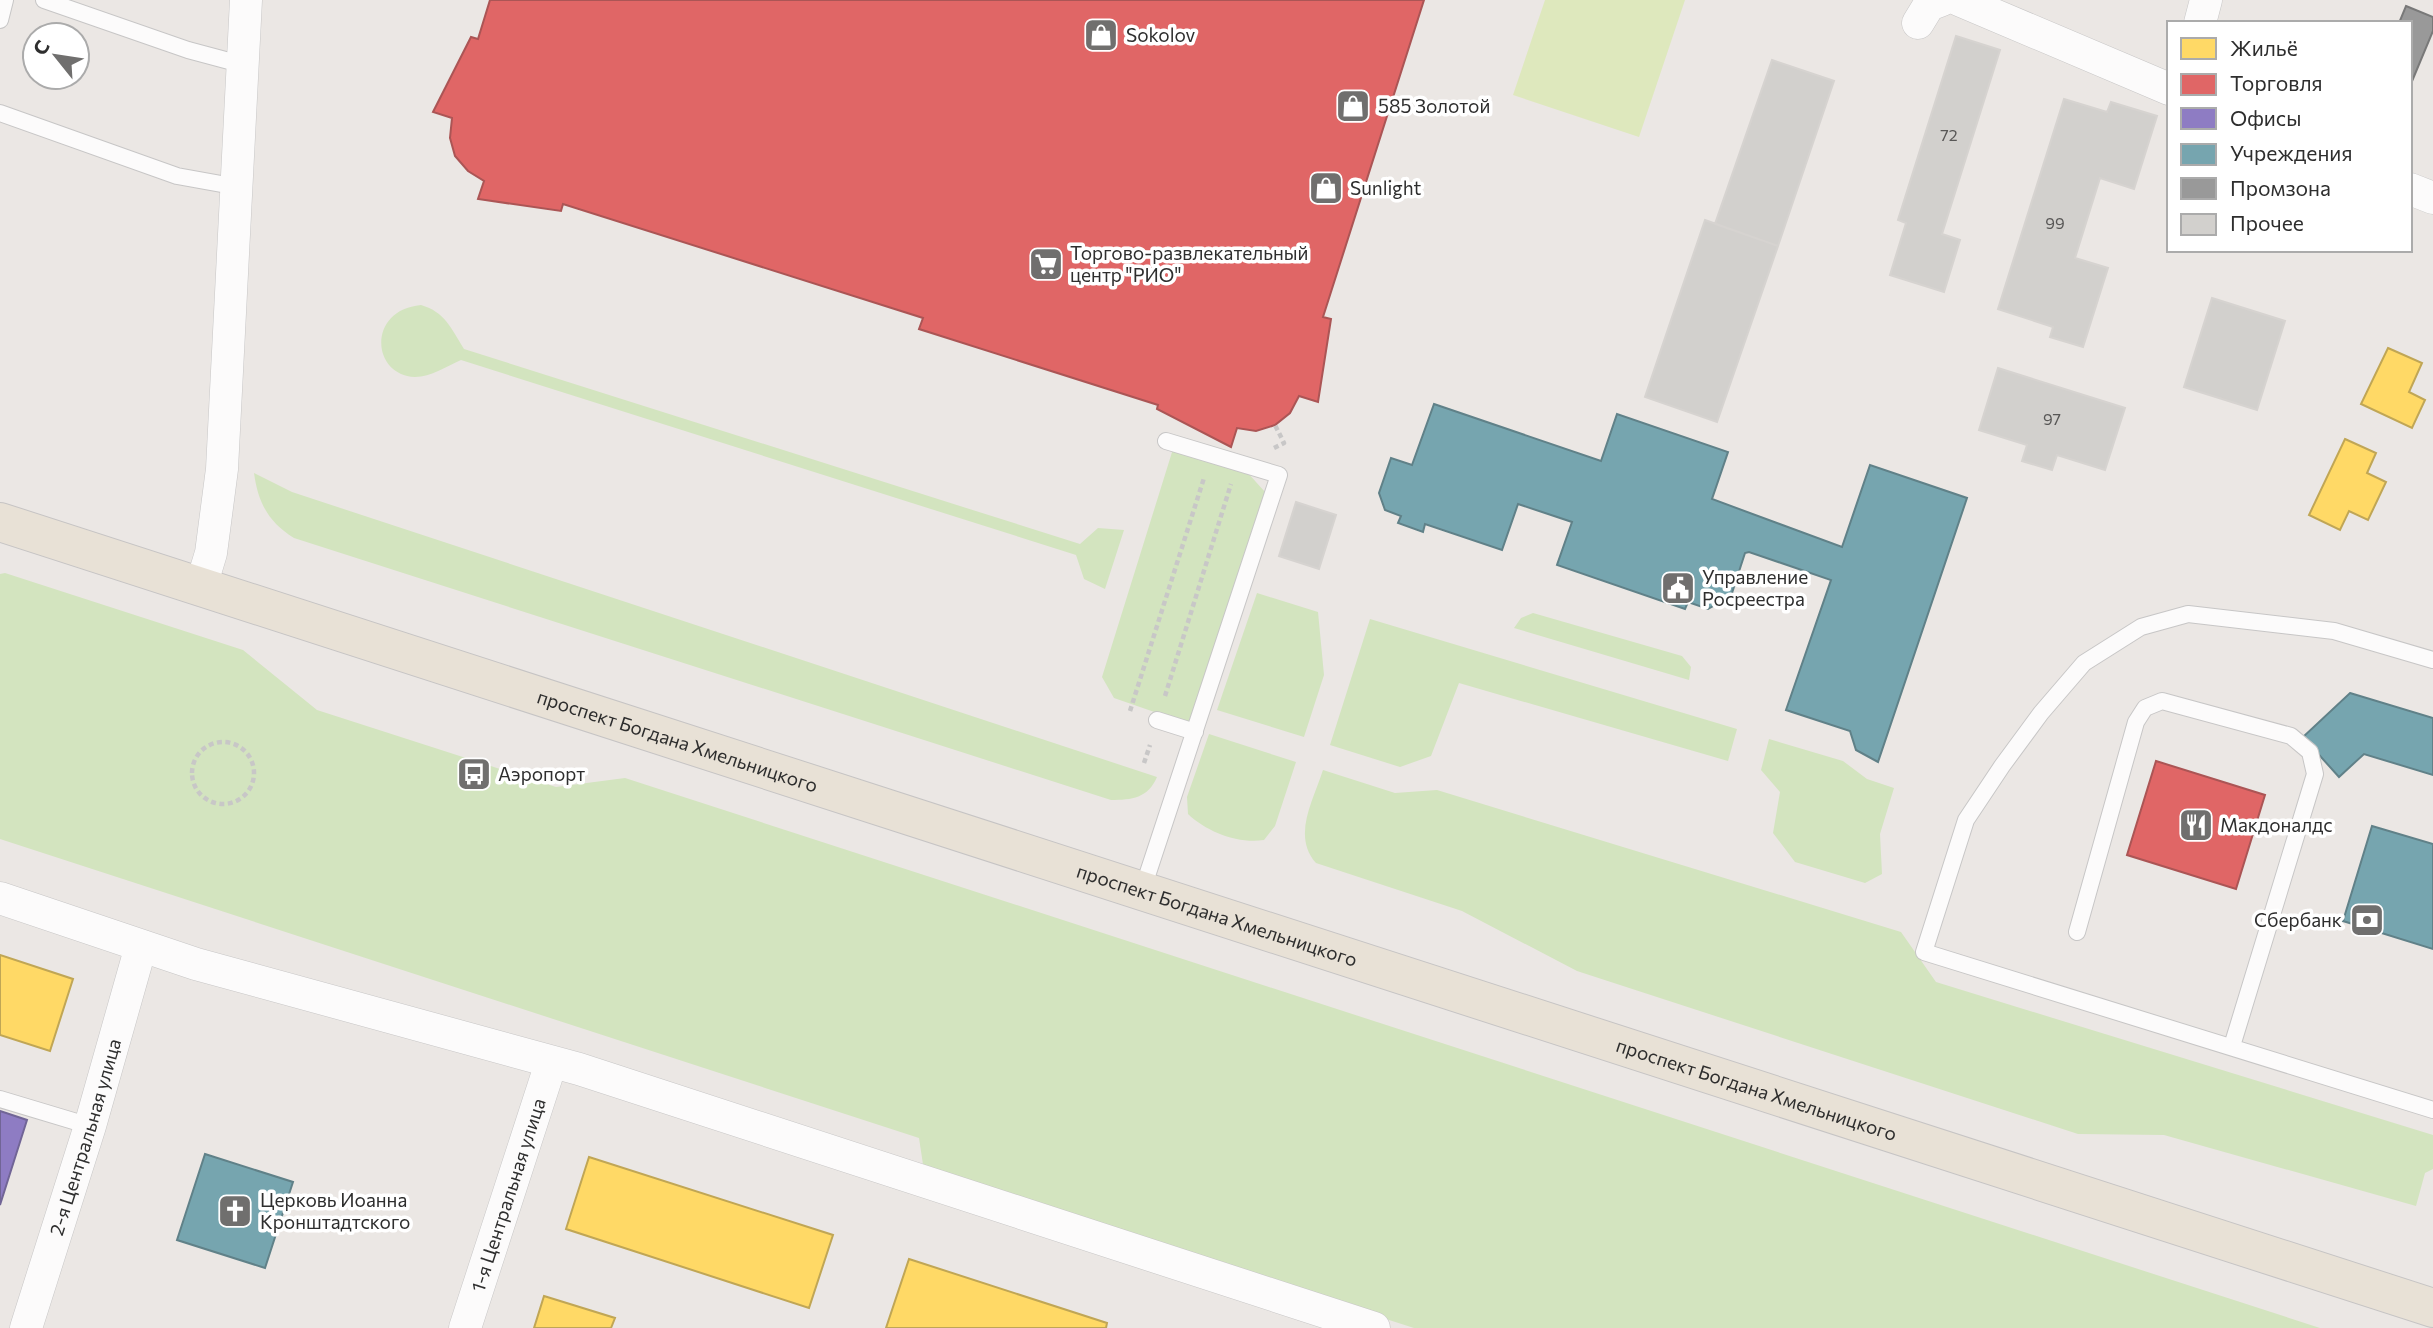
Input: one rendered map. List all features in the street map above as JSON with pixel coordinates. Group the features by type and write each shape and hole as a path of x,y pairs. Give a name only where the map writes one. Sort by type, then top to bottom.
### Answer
{"main road":[{"name":"проспект Богдана Хмельницкого","path":"0,522 2433,1308"}],"street":[{"path":"201,586 211,553 222,469 246,0"},
{"path":"1917,23 1928,5 1941,0"},
{"path":"1959,0 2167,88"},
{"path":"2201,21 2206,0"},
{"path":"2412,190 2433,198"},
{"path":"0,898 141,946 579,1069 1374,1328"},
{"name":"2-я Центральная улица","path":"26,1328 90,1126 141,946"},
{"name":"1-я Центральная улица","path":"465,1328 551,1063"}],"lane":[{"path":"0,20 5,0"},
{"path":"44,0 188,50 244,65"},
{"path":"0,113 177,176 237,187"},
{"path":"1142,891 1279,475 1166,441"},
{"path":"2433,660 2334,631 2188,614 2141,628 2084,663 2040,713 1966,820 1924,952 2433,1110"},
{"path":"2077,932 2136,722 2145,708 2162,701 2291,736 2310,752 2315,774 2232,1046"},
{"path":"1157,720 1195,732"},
{"path":"0,1099 90,1126"}],"path":[{"path":"1144,764 1241,451 1258,452 1284,443 1275,425"},
{"path":"1130,711 1212,454"},
{"path":"229,742 249,755 254,768 254,780 239,800 227,804 214,802 203,796 195,786 194,762 208,746 229,742"}],"green space":[{"path":"1545,0 1685,0 1639,137 1513,95"},
{"path":"421,305 442,316 464,349 1080,544 1098,528 1124,530 1105,589 1084,579 1076,555 461,360 427,375 415,377 400,374 390,366 383,355 381,342 384,329 391,318 403,309"},
{"path":"1173,449 1247,472 1265,492 1189,724 1114,698 1102,677"},
{"path":"254,473 292,492 1157,777 1144,794 1111,800 294,538 277,525 266,510 258,493"},
{"path":"5,573 243,650 317,710 556,787 625,778 2320,1328 1414,1328 924,1171 919,1138 0,839 0,574"},
{"path":"1257,593 1318,612 1324,675 1304,737 1217,710"},
{"path":"1533,613 1682,656 1691,667 1689,680 1514,628 1521,618"},
{"path":"1370,619 1737,729 1728,761 1459,683 1431,756 1400,767 1330,745"},
{"path":"1209,734 1296,762 1275,826 1264,840 1244,840 1223,835 1188,814 1187,797"},
{"path":"1769,739 1843,761 1867,779 1894,788 1880,834 1882,874 1865,883 1795,862 1773,833 1780,792 1761,770"},
{"path":"1323,770 1395,793 1437,790 1901,932 1936,982 2433,1135 2433,1169 2425,1173 2416,1206 2164,1135 2078,1134 1577,971 1462,911 1316,863 1309,853 1305,830 1310,806"}],"building: Жильё":[{"path":"2388,348 2422,363 2409,392 2425,400 2412,428 2361,404"},
{"path":"2345,439 2376,453 2367,473 2386,482 2368,520 2349,511 2340,530 2309,515"},
{"path":"0,955 73,979 50,1051 0,1035"},
{"path":"589,1157 833,1235 809,1308 566,1229"},
{"path":"909,1259 1107,1323 1106,1328 886,1328"},
{"path":"544,1296 615,1318 611,1328 534,1328"}],"building: Торговля":[{"name":"Торгово-развлекательный центр \"РИО\"","path":"490,0 1424,0 1323,317 1331,319 1318,402 1299,396 1290,413 1275,425 1256,431 1237,428 1231,447 1157,409 1158,405 919,329 923,318 563,204 561,211 478,199 484,181 468,171 455,156 450,138 452,118 433,112 471,37 478,39"},
{"name":"Макдоналдс","path":"2156,761 2265,795 2236,889 2127,855"}],"building: Офисы":[{"path":"0,1111 27,1120 0,1205"}],"building: Учреждения":[{"name":"Управление Росреестра","path":"1434,404 1601,461 1617,414 1728,452 1712,499 1842,547 1870,465 1967,498 1878,762 1856,750 1850,731 1786,710 1831,580 1749,552 1745,553 1731,596 1708,609 1688,602 1685,609 1557,565 1572,522 1518,504 1502,550 1425,524 1423,532 1398,523 1401,516 1385,510 1379,493 1391,458 1412,465"},
{"path":"2350,693 2433,718 2433,775 2364,754 2339,777 2303,737"},
{"path":"2372,826 2433,844 2433,949 2343,921"},
{"name":"Церковь Иоанна Кронштадтского","path":"205,1154 293,1182 265,1268 177,1240"}],"building: Промзона":[{"path":"2406,6 2433,17 2433,31 2412,81 2412,21 2400,21"}],"building: Прочее":[{"path":"1956,36 2000,50 1942,234 1960,240 1944,292 1890,275 1906,223 1898,220"},
{"path":"1772,60 1834,81 1778,246 1715,224"},
{"path":"2064,99 2107,112 2111,102 2157,116 2134,189 2100,178 2075,258 2108,268 2083,347 2050,337 2053,327 1998,309"},
{"path":"1705,220 1778,246 1717,422 1645,397"},
{"path":"2212,298 2285,321 2257,410 2184,387"},
{"path":"1998,368 2125,408 2105,470 2057,455 2052,470 2022,461 2027,445 1979,430"},
{"path":"1296,502 1336,515 1319,569 1279,556"}],"place":[{"name":"Sokolov","path":"1101,35"},
{"name":"585 Золотой","path":"1353,106"},
{"name":"Sunlight","path":"1326,188"},
{"name":"Торгово-развлекательный центр \"РИО\"","path":"1046,264"},
{"name":"Управление Росреестра","path":"1678,588"},
{"name":"Аэропорт","path":"474,774"},
{"name":"Макдоналдс","path":"2196,825"},
{"name":"Сбербанк","path":"2367,920"},
{"name":"Церковь Иоанна Кронштадтского","path":"235,1211"}]}
